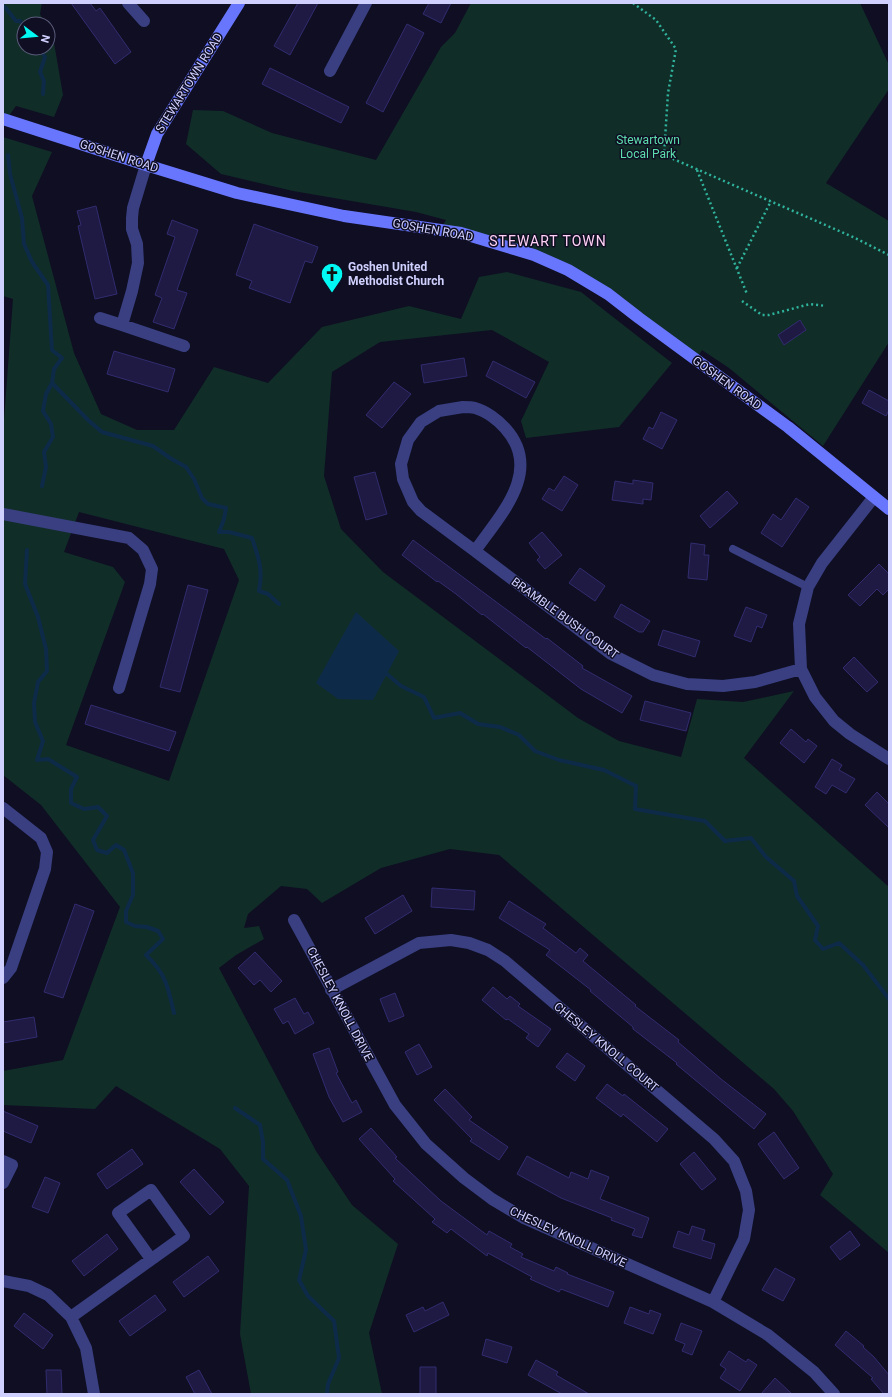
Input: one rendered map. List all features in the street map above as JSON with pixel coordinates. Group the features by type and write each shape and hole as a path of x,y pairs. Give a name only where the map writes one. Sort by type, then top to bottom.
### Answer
{"street":[{"path":"128,3 144,21"},
{"name":"STEWARTOWN ROAD","path":"146,165 157,134 239,3"},
{"path":"330,71 366,3"},
{"name":"GOSHEN ROAD","path":"3,119 146,165 237,192 344,216 461,233 534,254 568,270 608,294 645,323 788,427 889,509"},
{"path":"122,325 138,263 137,244 132,229 132,218 146,165"},
{"path":"100,318 184,346"},
{"name":"BRAMBLE BUSH COURT","path":"475,551 514,495 521,471 521,458 513,436 498,420 475,408 463,407 439,411 420,422 408,440 401,464 403,479 413,502 421,511 611,654 653,675 687,684 723,686 755,682 801,669"},
{"path":"874,497 822,563 808,587 799,624 801,669 815,697 834,720 850,734 889,760"},
{"path":"3,514 129,538 143,550 152,569 150,584 119,688"},
{"path":"3,808 41,838 47,852 45,869 14,961 11,968 3,978"},
{"name":"CHESLEY KNOLL DRIVE","path":"294,920 395,1105 426,1144 464,1178 492,1199 524,1218 714,1302 768,1335 814,1372 834,1394"},
{"name":"CHESLEY KNOLL COURT","path":"332,990 419,944 451,940 469,943 488,950 505,961 714,1139 734,1161 746,1191 749,1210 746,1232 714,1302"},
{"path":"3,1162 12,1165 3,1183"},
{"path":"71,1317 184,1236 151,1190 118,1213 151,1259"},
{"path":"3,1281 29,1286 48,1295 71,1317 86,1348 94,1394"}],"lane":[{"path":"733,549 808,587"}],"path":[{"path":"633,3 656,20 676,49 668,93 664,155 771,201 889,255"},
{"path":"697,169 747,294"},
{"path":"736,268 771,201"},
{"path":"742,301 762,315 769,315 810,304 826,306"}],"green space":[{"path":"3,3 42,3 41,16 16,16 16,56 56,56 56,54 63,95 54,117 16,106 3,124"},
{"name":"Stewartown Local Park","path":"471,3 860,3 889,65 889,89 826,183 889,221 889,342 823,446 729,368 702,350 697,358 582,276 442,227 446,220 416,212 293,191 221,174 186,144 193,110 223,111 272,133 376,160 441,47 455,33"},
{"path":"3,137 52,152 32,196 74,353 101,414 137,430 174,430 214,367 268,383 322,327 409,306 461,319 479,277 507,272 581,292 672,363 619,427 526,438 521,421 549,362 492,330 380,342 332,372 324,476 341,529 383,572 578,718 619,741 681,757 697,699 743,702 794,691 744,758 889,887 889,1253 820,1195 833,1174 793,1111 774,1089 499,855 450,849 381,868 322,903 307,889 281,886 248,914 244,928 259,926 264,939 236,955 219,968 316,1151 352,1205 398,1244 369,1333 382,1394 251,1394 240,1334 249,1186 220,1149 116,1086 95,1109 3,1105 3,1071 63,1060 120,907 41,805 3,775 3,433 13,299 3,296","holes":["79,512 224,549 239,580 169,781 66,745 125,582 113,567 64,552"]}],"water":[{"path":"356,612 399,651 373,700 338,699 316,683"}],"building":[{"path":"71,3 90,3 96,11 100,8 131,52 115,64"},
{"path":"298,3 318,3 290,55 274,46"},
{"path":"429,3 451,3 441,23 423,14"},
{"path":"407,24 424,33 383,112 366,103"},
{"path":"270,68 349,107 341,123 262,84"},
{"path":"96,206 117,294 95,299 78,226 81,225 77,211"},
{"path":"172,220 198,230 177,290 187,293 174,329 153,322 162,298 155,295 175,237 167,234"},
{"name":"Goshen United Methodist Church","path":"254,224 318,247 312,263 305,261 290,303 249,288 252,281 236,275"},
{"path":"800,320 806,330 784,345 778,335"},
{"path":"114,351 175,369 168,392 107,374"},
{"path":"464,358 467,376 424,383 421,365"},
{"path":"493,361 535,382 526,398 486,376"},
{"path":"394,382 411,394 382,428 366,415"},
{"path":"869,390 889,401 889,410 886,416 862,403"},
{"path":"661,412 677,420 662,449 643,439 649,427 653,429"},
{"path":"375,472 387,514 366,520 354,477"},
{"path":"564,476 578,485 562,511 542,499 549,488 554,491"},
{"path":"633,480 653,483 651,500 643,499 643,504 612,500 615,481 633,484"},
{"path":"727,491 738,503 710,528 700,516"},
{"path":"796,498 809,507 782,547 761,533 773,514 781,520"},
{"path":"542,532 562,555 545,569 537,560 540,557 529,543"},
{"path":"413,540 546,639 547,638 583,666 582,668 632,696 622,713 581,689 483,614 482,615 402,555"},
{"path":"691,543 705,545 704,555 709,555 707,580 688,578"},
{"path":"879,564 889,574 889,589 883,595 877,589 860,606 848,595"},
{"path":"580,568 605,586 595,601 569,583"},
{"path":"188,585 208,590 180,692 160,687"},
{"path":"621,604 650,621 643,632 639,632 614,617"},
{"path":"746,607 767,615 762,628 757,626 751,642 734,636"},
{"path":"663,630 700,641 695,657 658,645"},
{"path":"854,657 878,682 867,692 843,668"},
{"path":"645,701 691,713 686,731 640,720"},
{"path":"91,705 176,732 169,751 85,724"},
{"path":"791,729 806,742 808,739 817,746 804,763 780,743"},
{"path":"832,759 842,765 839,770 855,779 846,793 832,785 826,794 815,787"},
{"path":"877,792 889,804 889,828 865,805"},
{"path":"432,888 475,891 474,910 431,907"},
{"path":"403,895 412,911 375,934 365,918"},
{"path":"509,901 546,924 543,928 576,953 580,948 588,955 583,961 636,1005 635,1006 679,1040 678,1042 721,1079 766,1114 754,1129 676,1064 677,1063 633,1029 633,1027 590,991 591,990 546,955 550,950 499,918"},
{"path":"75,904 94,911 63,998 44,992"},
{"path":"255,952 282,981 271,992 260,980 254,985 238,968"},
{"path":"493,987 507,999 510,996 520,1004 518,1006 551,1029 538,1047 526,1038 529,1034 508,1019 506,1020 482,1000"},
{"path":"395,993 404,1016 389,1022 380,999"},
{"path":"295,998 304,1014 308,1012 314,1023 295,1034 288,1021 283,1024 274,1009"},
{"path":"34,1017 37,1037 3,1043 3,1022"},
{"path":"419,1044 432,1067 417,1075 405,1052"},
{"path":"329,1048 338,1072 336,1073 352,1103 356,1100 362,1112 343,1122 329,1097 313,1054"},
{"path":"567,1053 585,1066 575,1081 556,1067"},
{"path":"607,1084 623,1096 624,1094 668,1129 657,1142 623,1114 621,1117 596,1098"},
{"path":"445,1089 472,1117 469,1120 508,1147 499,1160 470,1141 472,1139 434,1100"},
{"path":"3,1111 38,1126 31,1143 3,1131"},
{"path":"371,1128 397,1157 395,1158 441,1201 487,1235 489,1231 512,1244 510,1247 523,1254 521,1257 554,1271 556,1267 568,1273 567,1274 614,1292 608,1307 561,1289 559,1292 530,1279 532,1277 488,1253 487,1256 451,1229 447,1233 432,1222 435,1219 393,1181 395,1179 359,1139"},
{"path":"774,1132 799,1168 784,1179 758,1144"},
{"path":"132,1149 143,1164 107,1189 97,1174"},
{"path":"694,1152 716,1179 702,1190 680,1164"},
{"path":"527,1156 569,1178 571,1172 588,1179 591,1170 609,1177 600,1199 649,1218 642,1238 632,1235 635,1229 611,1220 612,1218 561,1198 517,1174"},
{"path":"194,1169 224,1202 210,1215 180,1182"},
{"path":"45,1177 60,1183 48,1213 32,1207"},
{"path":"692,1226 705,1230 702,1240 715,1244 711,1259 673,1247 678,1231 689,1235"},
{"path":"850,1231 860,1245 840,1260 830,1247"},
{"path":"107,1234 118,1249 84,1276 72,1261"},
{"path":"208,1256 219,1271 184,1297 173,1282"},
{"path":"775,1268 795,1279 783,1301 762,1290"},
{"path":"155,1295 166,1310 130,1336 119,1321"},
{"path":"443,1302 449,1315 414,1332 406,1315 423,1307 425,1311"},
{"path":"630,1307 649,1314 650,1310 661,1314 653,1334 624,1323"},
{"path":"24,1313 53,1335 43,1349 14,1326"},
{"path":"681,1323 702,1331 692,1355 682,1351 685,1344 675,1340"},
{"path":"846,1331 864,1346 863,1347 874,1357 889,1375 889,1394 884,1394 871,1379 873,1378 835,1345"},
{"path":"486,1339 512,1347 507,1363 482,1355"},
{"path":"729,1351 746,1362 748,1359 757,1365 740,1391 720,1378 726,1369 720,1365"},
{"path":"536,1360 558,1372 556,1375 589,1394 562,1394 528,1375"},
{"path":"420,1367 436,1367 436,1394 420,1394"},
{"path":"46,1370 61,1370 62,1394 47,1394"},
{"path":"199,1370 212,1394 195,1394 186,1377"},
{"path":"775,1378 792,1394 761,1394"}],"waterway":[{"path":"3,6 16,21"},
{"path":"43,94 44,81 40,72 44,56"},
{"path":"8,155 10,174 22,218 24,244 32,262 48,285 52,350 62,358 54,369 52,383 46,394 43,411 51,424 53,437 44,452 46,467 42,486"},
{"path":"52,383 88,420 102,432 153,446 186,467 194,479 202,498 208,504 226,508 219,532 229,532 252,538 260,564 261,576 259,591 268,594 279,604"},
{"path":"27,550 25,584 38,617 46,649 47,671 38,682 34,703 35,722 43,741 37,760 48,759 77,777 71,789 71,803 84,809 98,807 107,816 93,840 97,850 107,853 116,845 124,850 133,873 133,895 126,911 126,922 135,926 147,927 158,931 163,939 146,955 158,968 165,981 174,1013"},
{"path":"387,674 401,686 424,697 434,718 460,713 478,724 500,727 519,735 535,751 559,760 604,770 636,786 635,809 705,821 725,841 751,838 766,857 794,881 797,896 818,926 815,940 823,949 839,943 863,965 889,999"},
{"path":"235,1108 260,1125 263,1142 263,1159 287,1180 301,1216 306,1250 299,1280 308,1296 334,1321 339,1358 328,1384 327,1394"}],"place":[{"name":"Goshen United Methodist Church","path":"332,294"}],"district":[{"name":"STEWART TOWN","path":"548,241"}]}
